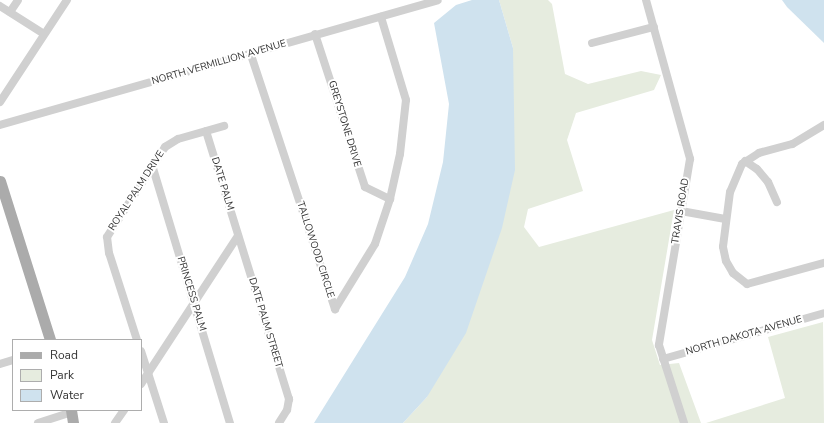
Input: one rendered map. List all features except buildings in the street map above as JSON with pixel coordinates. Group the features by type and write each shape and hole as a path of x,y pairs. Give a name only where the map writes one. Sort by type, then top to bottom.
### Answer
{"main road":[{"path":"0,181 50,339"}],"street":[{"path":"10,12 18,0"},
{"path":"0,102 67,0"},
{"name":"NORTH VERMILLION AVENUE","path":"0,125 251,55 315,34 438,0"},
{"name":"TRAVIS ROAD","path":"646,0 689,152 659,345 684,423"},
{"path":"0,6 44,34"},
{"name":"TALLOWOOD CIRCLE","path":"251,55 335,309 375,244 390,199 400,154 406,100 381,17"},
{"path":"592,43 654,27"},
{"name":"GREYSTONE DRIVE","path":"315,34 364,187 390,199"},
{"name":"ROYAL PALM DRIVE","path":"137,339 109,253 107,237 165,147 178,139 224,126"},
{"path":"824,126 792,144 759,154 745,162 730,192 725,219 723,247 726,261 733,273 747,284 824,263"},
{"name":"DATE PALM","path":"206,132 238,236"},
{"path":"745,162 757,169 768,182 777,202"},
{"name":"PRINCESS PALM","path":"152,165 230,423"},
{"path":"681,211 725,219"},
{"path":"142,382 238,236"},
{"name":"DATE PALM STREET","path":"238,236 289,399 288,410 279,423"},
{"name":"NORTH DAKOTA AVENUE","path":"663,359 824,313"},
{"path":"142,354 164,423"},
{"path":"0,364 12,360"},
{"path":"115,423 123,411"},
{"path":"38,423 72,415"}],"green space":[{"path":"499,0 548,0 552,4 565,74 588,84 641,71 661,75 654,90 576,113 567,140 583,191 528,209 524,227 539,247 674,210 652,340 660,365 679,363 701,423 403,423 427,397 513,48"},
{"path":"823,322 824,423 706,423 785,398 768,337"}],"water":[{"path":"472,0 499,0 513,48 515,170 502,228 466,333 427,397 403,423 314,423 405,277 428,224 443,162 449,104 434,23 456,5"},
{"path":"782,0 824,0 824,43 787,7"}]}
